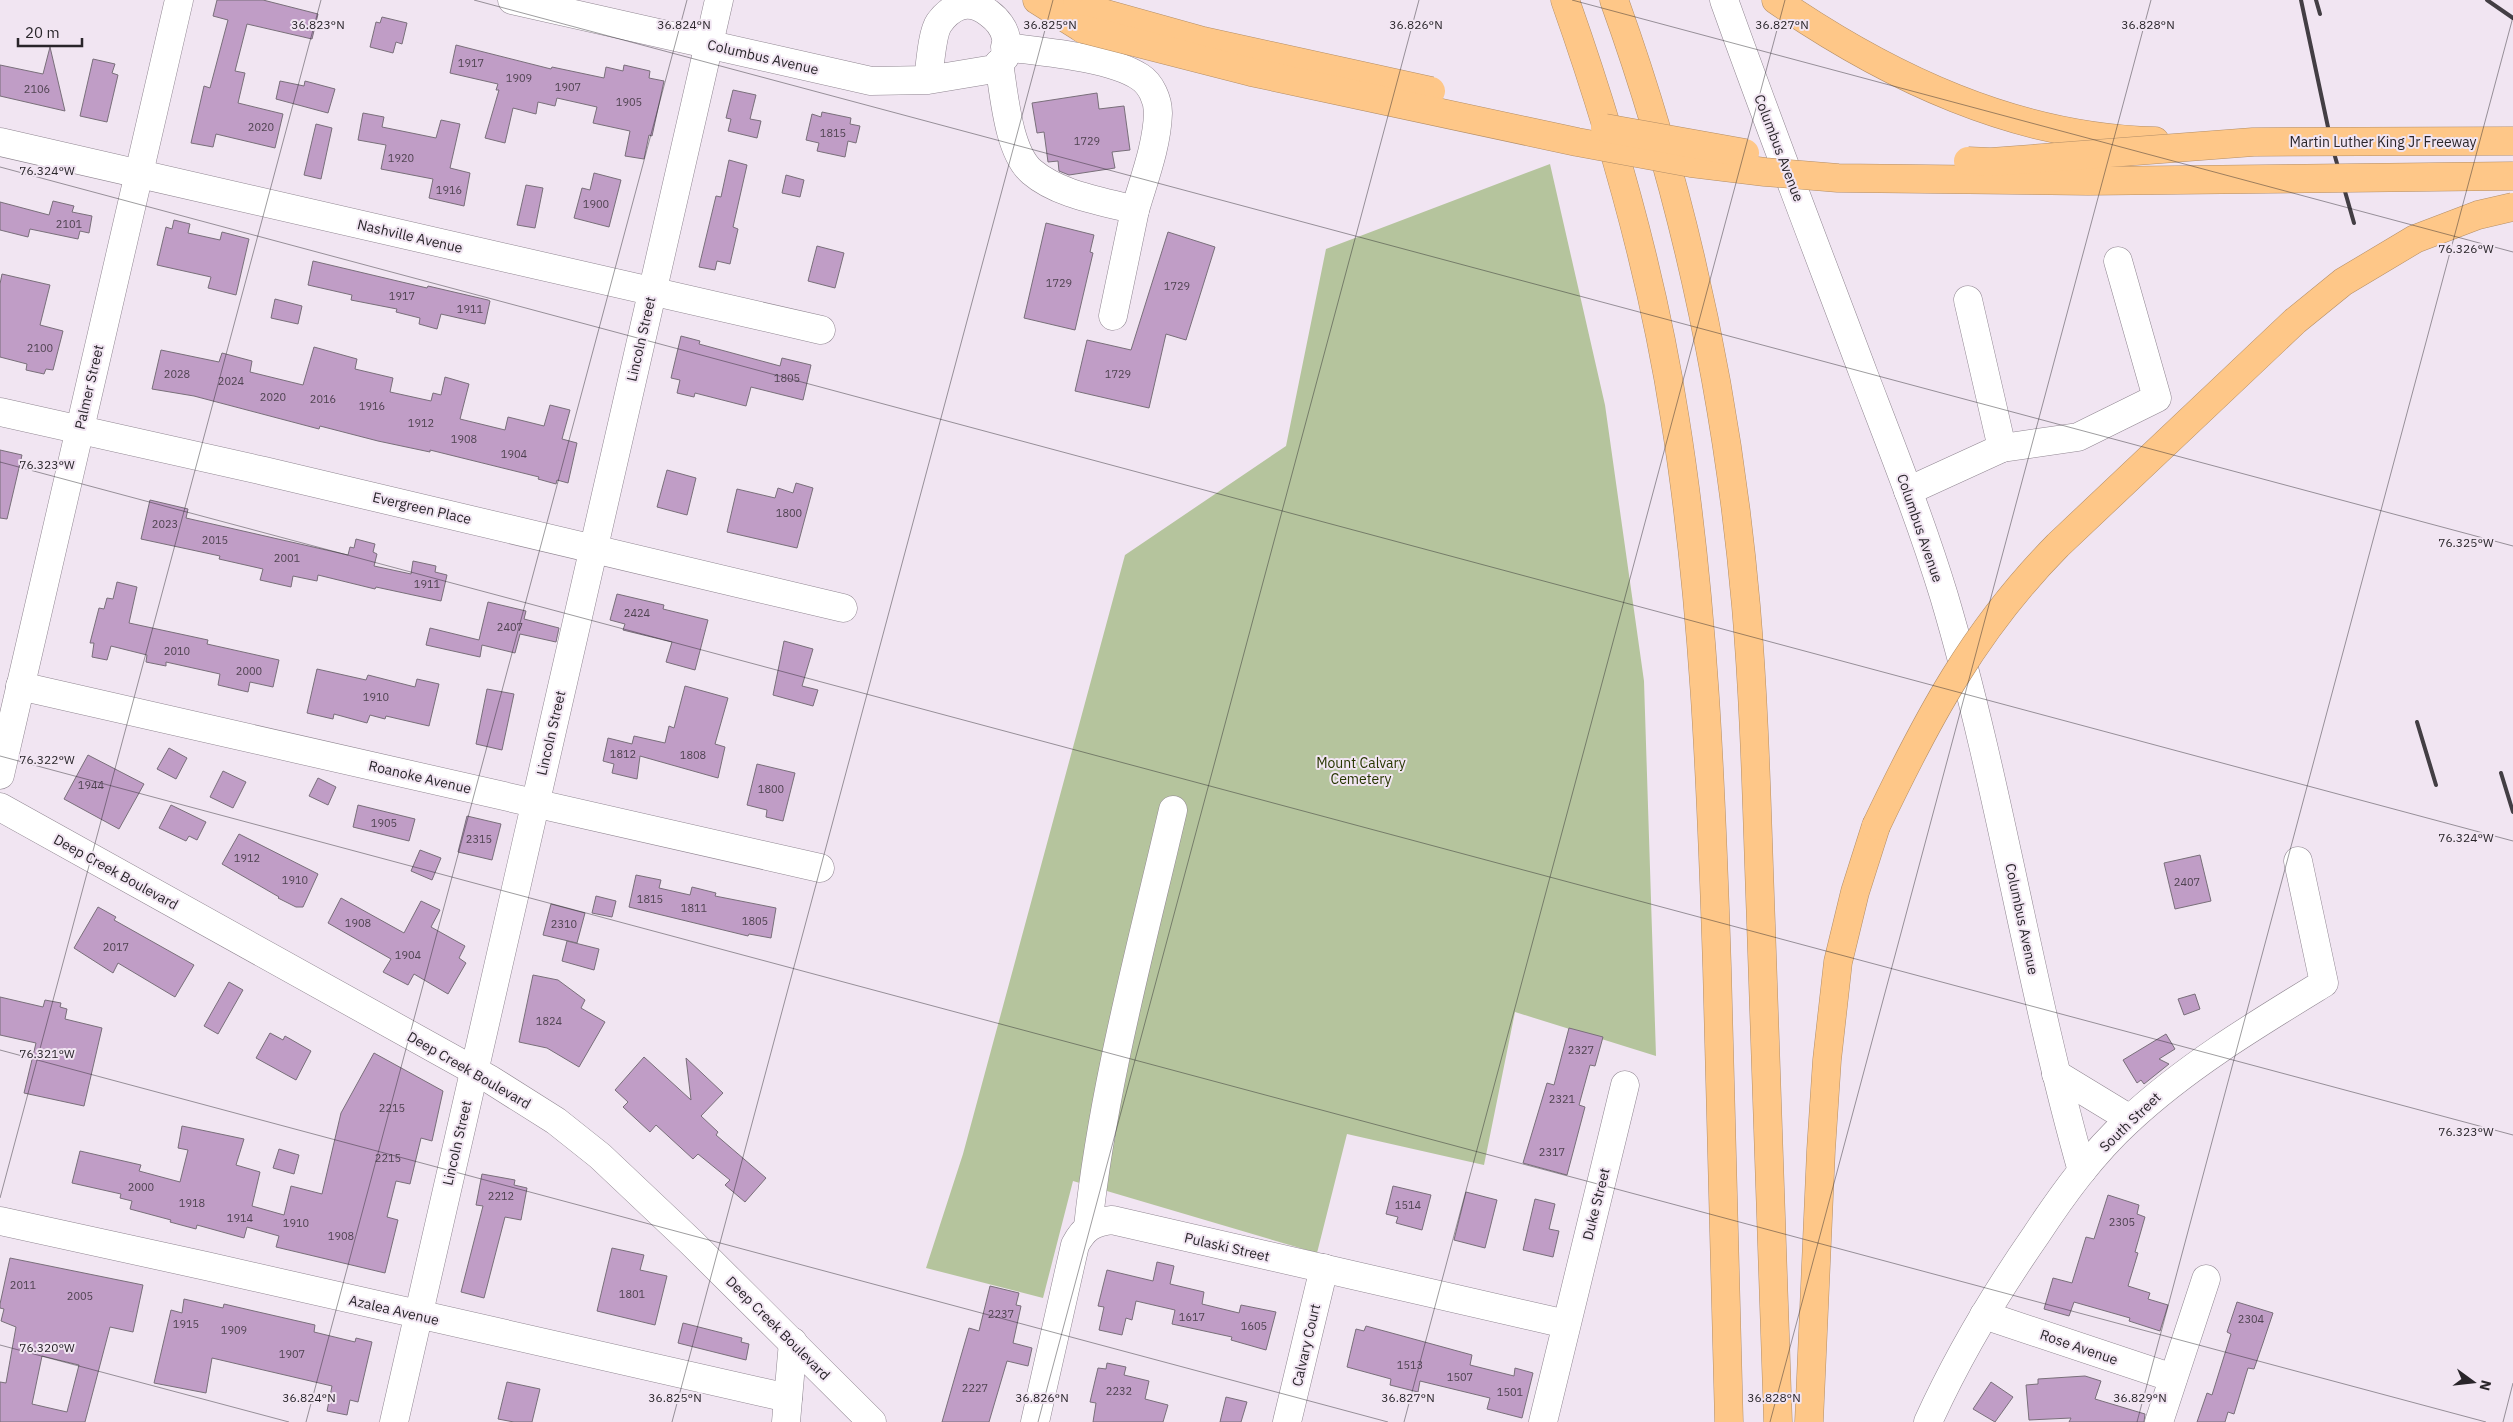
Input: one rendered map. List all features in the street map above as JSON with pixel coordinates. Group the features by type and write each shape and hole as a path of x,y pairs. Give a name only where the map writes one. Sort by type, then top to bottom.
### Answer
{"highway":[{"path":"1037,0 1203,41 1544,116 1783,158 1991,162 2254,142"},
{"path":"1549,0 1592,77"},
{"path":"1566,0 1592,77 1642,256 1662,346 1682,467 1696,581 1710,768 1729,1422"},
{"path":"1614,0 1655,128 1692,270 1719,403 1746,605 1754,737 1778,1422"},
{"path":"1776,0 1821,30 1904,77 2011,118 2059,130 2127,140 2254,142"},
{"path":"1084,13 1251,72 1577,142 1691,163 1765,172 1838,178 2088,181 2513,176"},
{"name":"Martin Luther King Jr Freeway","path":"2254,142 2513,141"},
{"path":"1809,1422 1827,1060 1838,962 1854,892 1876,826 1917,738 1956,672 2002,607 2027,576 2295,321 2343,282 2415,239 2478,214 2513,207"}],"street":[{"name":"Palmer Street","path":"0,775 178,0"},
{"name":"Columbus Avenue","path":"512,0 871,81 928,80 994,69 1002,55"},
{"name":"Lincoln Street","path":"394,1422 708,45 720,0"},
{"name":"Columbus Avenue","path":"1724,0 1908,491 1943,595 1972,700 2011,866 2056,1074 2082,1171"},
{"path":"928,80 937,25 947,14 961,5 979,7 996,19 1006,37 1002,55 1009,123 1018,152 1031,171 1052,184 1135,210"},
{"path":"1002,55 1072,56 1106,64 1141,77 1154,93 1158,111 1156,130 1135,210 1114,316"},
{"name":"Nashville Avenue","path":"0,142 138,175 510,258 652,293 821,330"},
{"path":"1908,491 2002,448 2078,437 2157,398 2118,261"},
{"path":"1968,300 2002,448"},
{"name":"Evergreen Place","path":"0,412 593,548 844,608"},
{"name":"Roanoke Avenue","path":"20,686 820,868"},
{"name":"Deep Creek Boulevard","path":"0,807 474,1071 556,1121 600,1156 872,1422"},
{"path":"1035,1422 1075,1245 1088,1227 1095,1160 1107,1094 1173,810"},
{"name":"South Street","path":"1928,1422 1984,1315 2013,1268 2082,1171 2130,1119 2170,1085 2204,1060 2324,984 2298,861"},
{"path":"2056,1074 2130,1119"},
{"name":"Duke Street","path":"1543,1422 1625,1085"},
{"name":"Pulaski Street","path":"1088,1227 1099,1222 1112,1220 1566,1324"},
{"name":"Azalea Avenue","path":"0,1221 206,1266 418,1316 787,1410"},
{"name":"Calvary Court","path":"1288,1422 1324,1268"},
{"path":"2159,1422 2206,1279"},
{"name":"Rose Avenue","path":"1984,1315 2173,1378"},
{"path":"787,1410 792,1342"}],"green space":[{"name":"Mount Calvary Cemetery","path":"1550,164 1605,405 1644,681 1656,1056 1515,1012 1484,1165 1347,1134 1317,1253 1073,1181 1043,1298 926,1268 963,1154 1125,555 1286,446 1326,249"}],"building":[{"path":"217,0 263,0 318,14 312,39 247,24 235,71 245,73 238,103 283,114 275,148 216,134 213,147 191,143 204,86 210,88 228,20 213,16"},
{"path":"382,17 407,23 402,44 396,42 393,53 370,47 376,22 380,23"},
{"path":"456,45 551,69 552,67 604,78 606,67 623,71 624,65 650,71 649,78 664,81 652,136 649,135 644,159 625,156 630,131 593,123 597,107 557,98 555,106 538,102 536,114 513,108 505,143 485,138 499,90 496,90 498,84 450,73"},
{"path":"50,47 65,111 0,96 0,65 43,74"},
{"path":"93,59 115,64 112,73 118,75 107,122 80,116"},
{"path":"280,81 304,86 305,81 335,89 328,113 276,99"},
{"path":"733,90 756,95 750,119 761,121 757,138 728,131 731,119 726,118"},
{"path":"1097,93 1099,109 1124,106 1130,150 1112,152 1115,168 1069,175 1059,171 1058,161 1048,162 1044,132 1037,133 1032,103"},
{"path":"822,112 851,118 850,124 860,126 856,143 848,141 845,157 817,151 819,143 806,140 812,114 821,117"},
{"path":"363,113 384,117 382,127 436,138 441,120 460,124 450,168 470,173 464,206 429,198 433,179 381,169 386,145 358,140"},
{"path":"316,124 332,128 321,179 304,175"},
{"path":"729,160 747,165 733,227 738,229 730,264 717,261 715,270 699,267 716,196 721,197"},
{"path":"594,173 621,180 609,227 574,218 582,188 590,190"},
{"path":"786,175 804,180 800,197 782,193"},
{"path":"526,185 543,188 535,228 517,225"},
{"path":"53,201 74,206 72,212 92,216 89,233 80,231 78,239 30,229 28,237 0,230 0,202 49,215"},
{"path":"174,220 190,224 188,233 220,240 222,232 249,239 236,295 208,288 211,277 157,265 166,227 172,229"},
{"path":"1046,223 1094,235 1090,252 1093,253 1075,330 1024,318"},
{"path":"1168,232 1215,247 1186,340 1166,334 1149,408 1075,391 1087,340 1131,350"},
{"path":"817,246 844,253 835,288 808,281"},
{"path":"313,261 427,288 428,286 488,300 490,301 485,324 441,314 437,329 419,324 420,318 396,312 397,309 351,300 352,295 308,285"},
{"path":"2,274 50,285 40,325 63,331 53,370 46,369 44,374 26,370 27,364 0,357 0,284"},
{"path":"275,299 302,306 298,324 271,318"},
{"path":"681,336 700,341 699,344 780,366 782,358 811,365 803,400 751,387 746,406 695,393 694,397 677,393 680,380 671,378"},
{"path":"314,347 357,359 355,369 393,378 390,392 431,401 433,393 441,395 445,377 469,384 460,419 505,430 508,417 544,426 550,405 570,410 562,439 577,443 568,483 557,480 556,484 538,479 539,477 430,450 430,452 378,441 320,426 319,429 194,396 152,389 161,350 219,362 222,353 252,361 250,372 303,385"},
{"path":"0,450 22,455 7,519 0,518"},
{"path":"667,470 696,478 687,515 657,507"},
{"path":"796,483 813,488 797,548 727,532 737,489 775,498 778,488 793,493"},
{"path":"150,500 188,509 186,518 348,555 350,547 354,548 356,539 375,544 373,552 377,554 374,566 411,574 413,561 436,566 435,572 447,575 441,601 376,587 375,589 318,575 317,581 293,576 291,587 260,580 263,569 219,559 220,556 141,539"},
{"path":"117,582 137,587 129,623 208,640 207,644 279,660 273,687 250,682 248,692 218,685 220,674 166,662 166,666 146,662 147,655 111,646 107,660 92,657 94,643 90,643 99,608 104,609 107,598 113,599"},
{"path":"617,594 664,605 663,609 708,620 695,670 666,662 672,642 623,630 625,624 610,620"},
{"path":"488,602 526,611 524,619 559,628 556,642 520,634 515,653 482,645 480,657 426,645 430,628 479,640"},
{"path":"784,641 813,649 802,686 818,690 813,706 773,695"},
{"path":"317,669 366,680 368,675 415,687 417,679 439,684 429,726 386,716 385,719 370,715 367,723 334,714 333,719 307,713"},
{"path":"685,686 728,698 715,744 725,747 718,778 640,756 637,779 612,773 614,764 603,761 608,738 632,744 634,736 665,743 669,726 674,728"},
{"path":"487,689 514,694 502,750 476,744"},
{"path":"169,748 187,758 176,779 157,769"},
{"path":"88,755 144,784 119,829 64,799"},
{"path":"757,764 795,773 783,821 766,817 767,810 747,805"},
{"path":"223,771 246,782 233,808 210,797"},
{"path":"318,778 336,787 328,805 309,796"},
{"path":"171,805 206,822 197,840 189,836 186,841 159,828"},
{"path":"358,805 415,819 409,841 353,827"},
{"path":"467,816 501,824 492,860 458,852"},
{"path":"239,834 318,874 303,907 296,907 278,898 222,864"},
{"path":"420,850 441,858 432,880 411,871"},
{"path":"2200,855 2211,901 2175,909 2164,863"},
{"path":"636,875 661,880 659,888 690,895 692,887 716,893 715,896 776,908 771,938 749,934 748,936 629,907"},
{"path":"596,896 616,901 612,917 592,913"},
{"path":"341,898 404,933 421,901 440,910 431,927 465,946 459,958 466,963 448,994 414,974 408,985 383,972 391,959 328,923"},
{"path":"551,904 585,913 577,943 543,935"},
{"path":"98,907 116,917 114,920 194,965 175,997 118,963 113,973 74,948"},
{"path":"567,941 599,949 594,970 562,961"},
{"path":"533,975 558,980 585,1000 581,1008 605,1022 579,1067 547,1048 519,1042"},
{"path":"229,982 243,990 218,1034 204,1026"},
{"path":"2195,994 2200,1009 2184,1015 2178,999"},
{"path":"0,997 43,1007 45,1000 61,1003 60,1007 67,1009 65,1019 102,1028 84,1106 24,1093 36,1043 0,1035"},
{"path":"1569,1028 1603,1037 1595,1066 1590,1065 1579,1105 1585,1107 1567,1175 1523,1163 1547,1083 1554,1085"},
{"path":"270,1033 283,1040 285,1036 311,1051 296,1080 256,1058"},
{"path":"2166,1034 2175,1049 2159,1059 2169,1064 2144,1084 2141,1080 2137,1083 2123,1060"},
{"path":"374,1053 443,1091 432,1141 421,1138 410,1184 396,1181 387,1217 398,1220 385,1273 276,1247 279,1236 247,1227 244,1238 197,1225 196,1229 170,1222 171,1220 130,1209 132,1201 120,1198 121,1194 72,1183 80,1151 141,1165 139,1171 180,1182 188,1150 178,1148 182,1126 244,1139 236,1165 260,1172 252,1206 284,1215 291,1186 322,1194 341,1113"},
{"path":"644,1057 691,1100 686,1058 723,1093 701,1116 718,1132 716,1135 766,1178 745,1202 725,1185 730,1180 698,1154 693,1159 656,1125 650,1132 623,1107 628,1102 615,1090"},
{"path":"279,1149 299,1155 294,1174 273,1168"},
{"path":"482,1174 515,1180 514,1185 527,1188 521,1220 505,1217 484,1298 461,1292 483,1206 476,1205"},
{"path":"1393,1186 1431,1195 1422,1230 1396,1223 1398,1217 1386,1214"},
{"path":"1466,1192 1497,1200 1485,1248 1454,1240"},
{"path":"2108,1195 2139,1205 2137,1214 2145,1217 2135,1252 2138,1253 2128,1286 2150,1293 2148,1299 2168,1305 2160,1331 2129,1321 2130,1318 2074,1302 2069,1316 2044,1309 2053,1278 2072,1283 2086,1237 2094,1239"},
{"path":"1535,1199 1555,1204 1549,1229 1559,1231 1553,1257 1523,1250"},
{"path":"612,1248 644,1255 640,1270 667,1276 655,1325 597,1311"},
{"path":"10,1258 143,1285 133,1332 110,1327 85,1422 0,1422 0,1382 6,1383 16,1327 1,1321 4,1309 0,1308","holes":["42,1356 79,1365 67,1412 32,1404"]},
{"path":"1157,1262 1174,1266 1170,1284 1204,1292 1202,1304 1239,1313 1241,1305 1276,1312 1266,1350 1231,1340 1232,1337 1172,1324 1175,1310 1136,1301 1132,1320 1126,1318 1122,1335 1099,1330 1104,1307 1098,1306 1107,1270 1153,1281"},
{"path":"990,1286 1019,1293 1016,1305 1021,1306 1013,1343 1032,1348 1028,1366 1007,1361 989,1422 942,1422 969,1328 979,1331"},
{"path":"184,1299 223,1308 224,1304 315,1325 314,1332 355,1342 356,1338 372,1342 358,1402 350,1400 347,1415 327,1411 332,1386 212,1358 206,1393 154,1383 171,1310 182,1313"},
{"path":"2237,1302 2273,1313 2254,1369 2248,1368 2234,1414 2228,1412 2225,1422 2197,1422 2207,1393 2212,1395 2231,1334 2227,1332"},
{"path":"683,1323 742,1338 741,1342 749,1344 746,1360 678,1343"},
{"path":"1366,1326 1472,1355 1470,1365 1514,1376 1515,1368 1533,1373 1522,1418 1487,1409 1490,1398 1420,1381 1418,1392 1390,1385 1391,1379 1347,1367 1356,1329 1364,1331"},
{"path":"1107,1363 1126,1367 1124,1375 1149,1381 1145,1399 1168,1405 1163,1422 1093,1422 1096,1403 1090,1402 1098,1368 1106,1369"},
{"path":"2085,1376 2101,1381 2095,1399 2145,1414 2144,1422 2069,1422 2071,1418 2029,1420 2026,1385 2038,1384 2038,1379"},
{"path":"507,1382 540,1389 532,1422 514,1422 498,1419"},
{"path":"1991,1382 2013,1397 1995,1422 1973,1409"},
{"path":"1226,1397 1247,1402 1241,1422 1220,1422"}],"railway":[{"path":"2301,0 2332,146 2354,223"},
{"path":"2316,0 2320,14"},
{"path":"2487,0 2513,18"},
{"path":"2417,722 2436,785"},
{"path":"2501,773 2513,812"}]}
